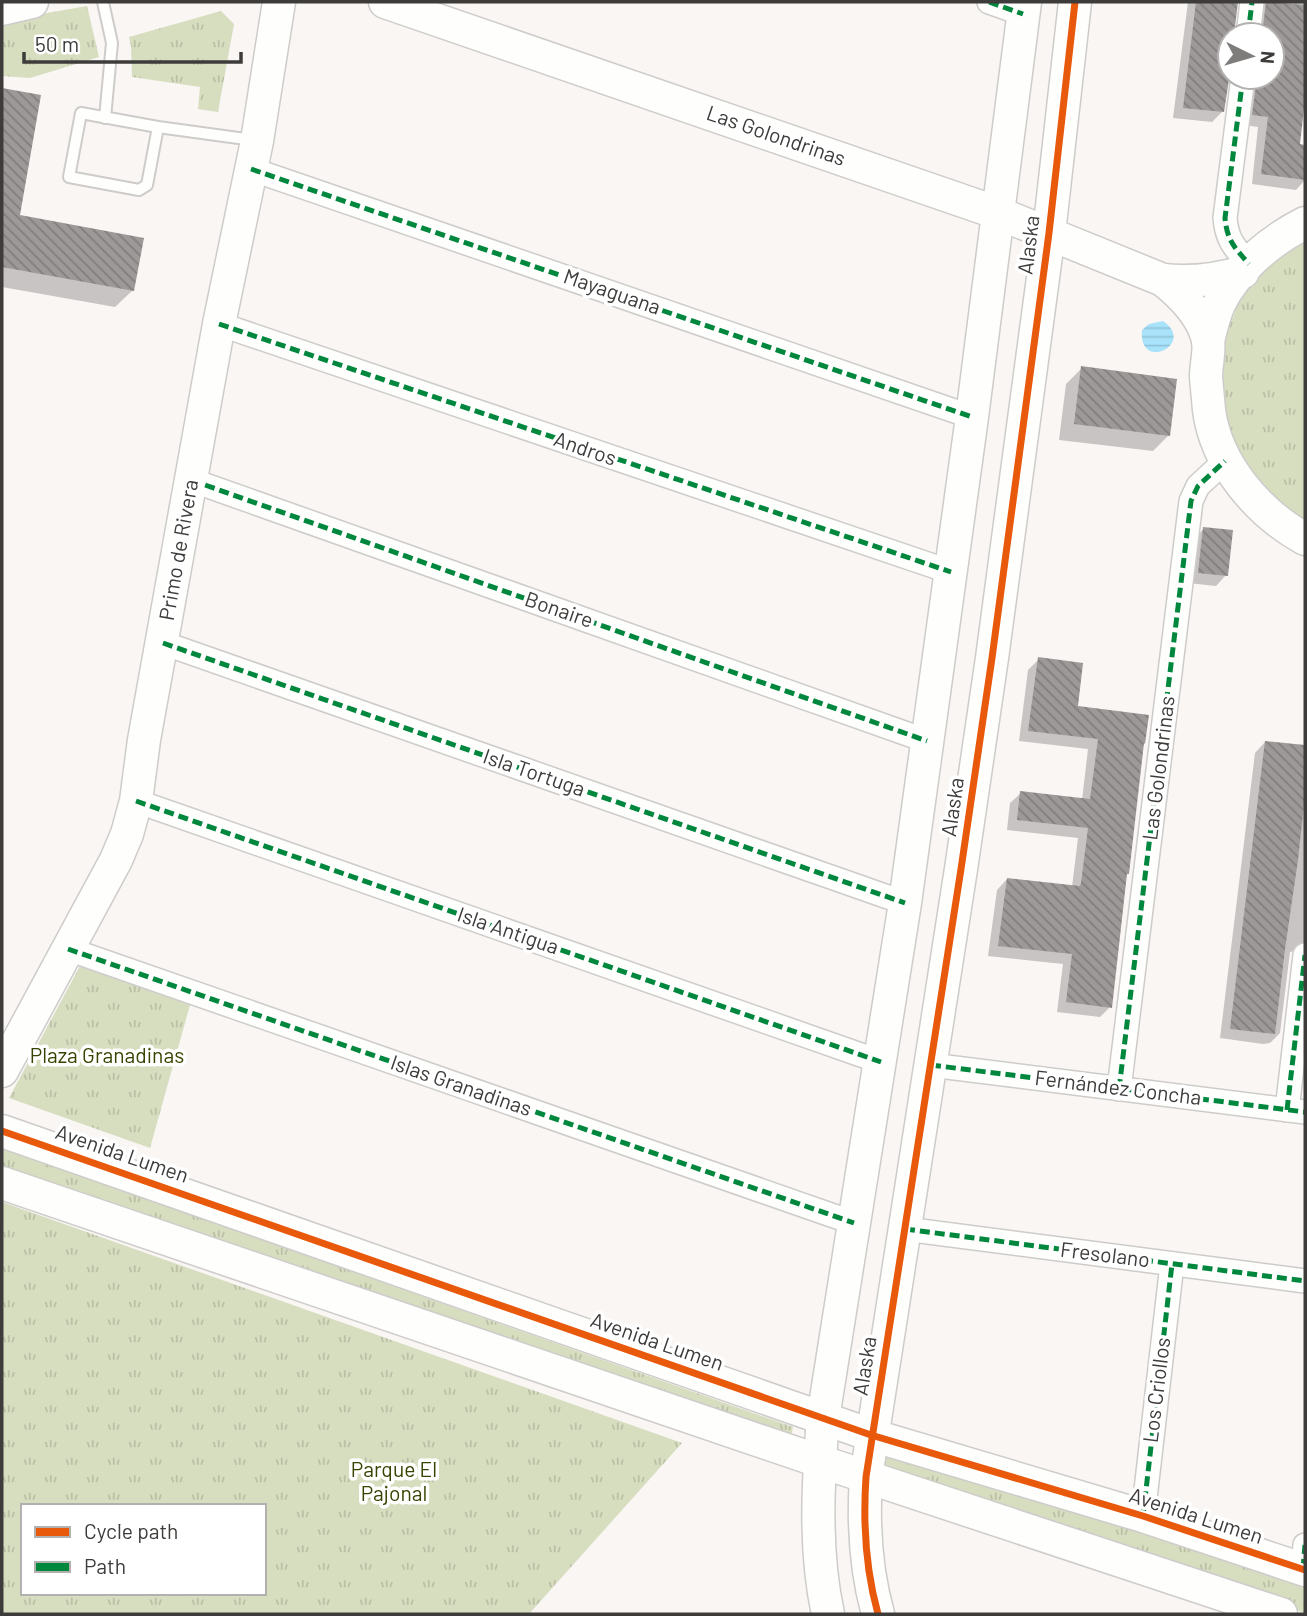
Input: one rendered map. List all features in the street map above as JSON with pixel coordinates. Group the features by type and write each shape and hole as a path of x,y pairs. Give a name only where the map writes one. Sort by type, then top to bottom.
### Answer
{"street":[{"path":"2,9 32,2"},
{"name":"Primo de Rivera","path":"2,1071 116,860 136,801 144,740 219,324 254,155 279,2"},
{"name":"Las Golondrinas","path":"385,2 998,213 1163,280"},
{"path":"989,2 1024,8"},
{"name":"Alaska","path":"878,1614 866,1536 864,1503 871,1435 931,1065 994,645 1049,233 1075,2"},
{"path":"1250,21 1252,2"},
{"name":"Alaska","path":"828,1614 819,1545 819,1461 823,1418 905,903 972,417 1024,8"},
{"path":"1241,91 1225,218 1229,239 1246,268"},
{"name":"Mayaguana","path":"254,155 972,417"},
{"path":"1305,223 1280,237 1230,286 1212,322 1206,377 1209,412 1225,461 1258,504 1288,530 1305,539"},
{"path":"1163,280 1203,282 1223,278 1246,268"},
{"path":"1163,280 1191,306 1208,341"},
{"name":"Andros","path":"219,324 951,572"},
{"name":"Las Golondrinas","path":"1119,1089 1191,501 1198,486 1225,461"},
{"name":"Bonaire","path":"191,480 927,741"},
{"name":"Isla Tortuga","path":"163,643 905,903"},
{"name":"Isla Antigua","path":"136,801 881,1062"},
{"name":"Islas Granadinas","path":"68,949 854,1223"},
{"path":"1296,1111 1305,955"},
{"name":"Fernández Concha","path":"931,1065 1296,1111"},
{"name":"Avenida Lumen","path":"2,1131 871,1435 1304,1561"},
{"path":"2,1183 866,1477 1281,1614"},
{"name":"Fresolano","path":"905,1229 1305,1281"},
{"name":"Los Criollos","path":"1143,1516 1172,1264"}],"lane":[{"path":"103,2 112,43 105,118"},
{"path":"158,127 147,185 139,190 69,177 80,113 158,127 254,155"}],"green space":[{"path":"87,6 99,57 30,78 2,76 2,21"},
{"path":"221,11 234,24 218,112 198,109 200,87 132,77 129,37"},
{"path":"1305,237 1305,521 1270,497 1226,438 1216,388 1222,345 1243,291 1281,251"},
{"name":"Plaza Granadinas","path":"80,966 190,1005 150,1148 9,1098"},
{"path":"2,1148 793,1427 790,1443 2,1166"},
{"name":"Parque El Pajonal","path":"2,1202 682,1443 529,1614 2,1614"},
{"path":"871,1443 1305,1584 1305,1613 866,1468"}],"water":[{"path":"1163,321 1172,330 1174,338 1164,350 1148,350 1143,343 1142,330 1149,324"}],"building":[{"path":"1196,2 1238,2 1236,21 1216,21 1216,91 1227,91 1224,112 1183,108"},
{"path":"1266,2 1305,5 1305,99 1300,144 1305,145 1305,180 1261,174 1268,117 1252,115 1255,91 1286,91 1286,21 1264,21"},
{"path":"2,88 41,95 20,215 144,238 134,291 2,267"},
{"path":"1081,366 1177,379 1170,436 1074,424"},
{"path":"1203,527 1233,530 1228,576 1198,573"},
{"path":"1038,657 1083,663 1078,706 1149,715 1112,1008 1066,1002 1072,954 998,946 1007,878 1080,886 1081,883 1088,828 1017,820 1020,791 1090,799 1098,739 1028,731"},
{"path":"1265,741 1305,745 1305,795 1275,1034 1230,1029"}],"marked path":[{"path":"989,2 1023,14"},
{"path":"1250,21 1252,2"},
{"path":"1241,91 1225,218 1230,238 1249,264"},
{"path":"251,169 972,417"},
{"path":"219,324 951,572"},
{"path":"1119,1089 1191,501 1198,486 1225,461"},
{"path":"191,480 927,741"},
{"path":"163,643 905,903"},
{"path":"136,801 881,1062"},
{"path":"68,949 854,1223"},
{"path":"1287,1110 1305,955"},
{"path":"931,1065 1305,1112"},
{"path":"905,1229 1305,1281"},
{"path":"1143,1516 1172,1264"},
{"path":"1303,1569 1305,1545"}],"cycle path":[{"path":"878,1614 866,1546 866,1477 992,658 1049,233 1075,2"},
{"path":"2,1131 871,1435 1143,1516 1305,1570"}]}
